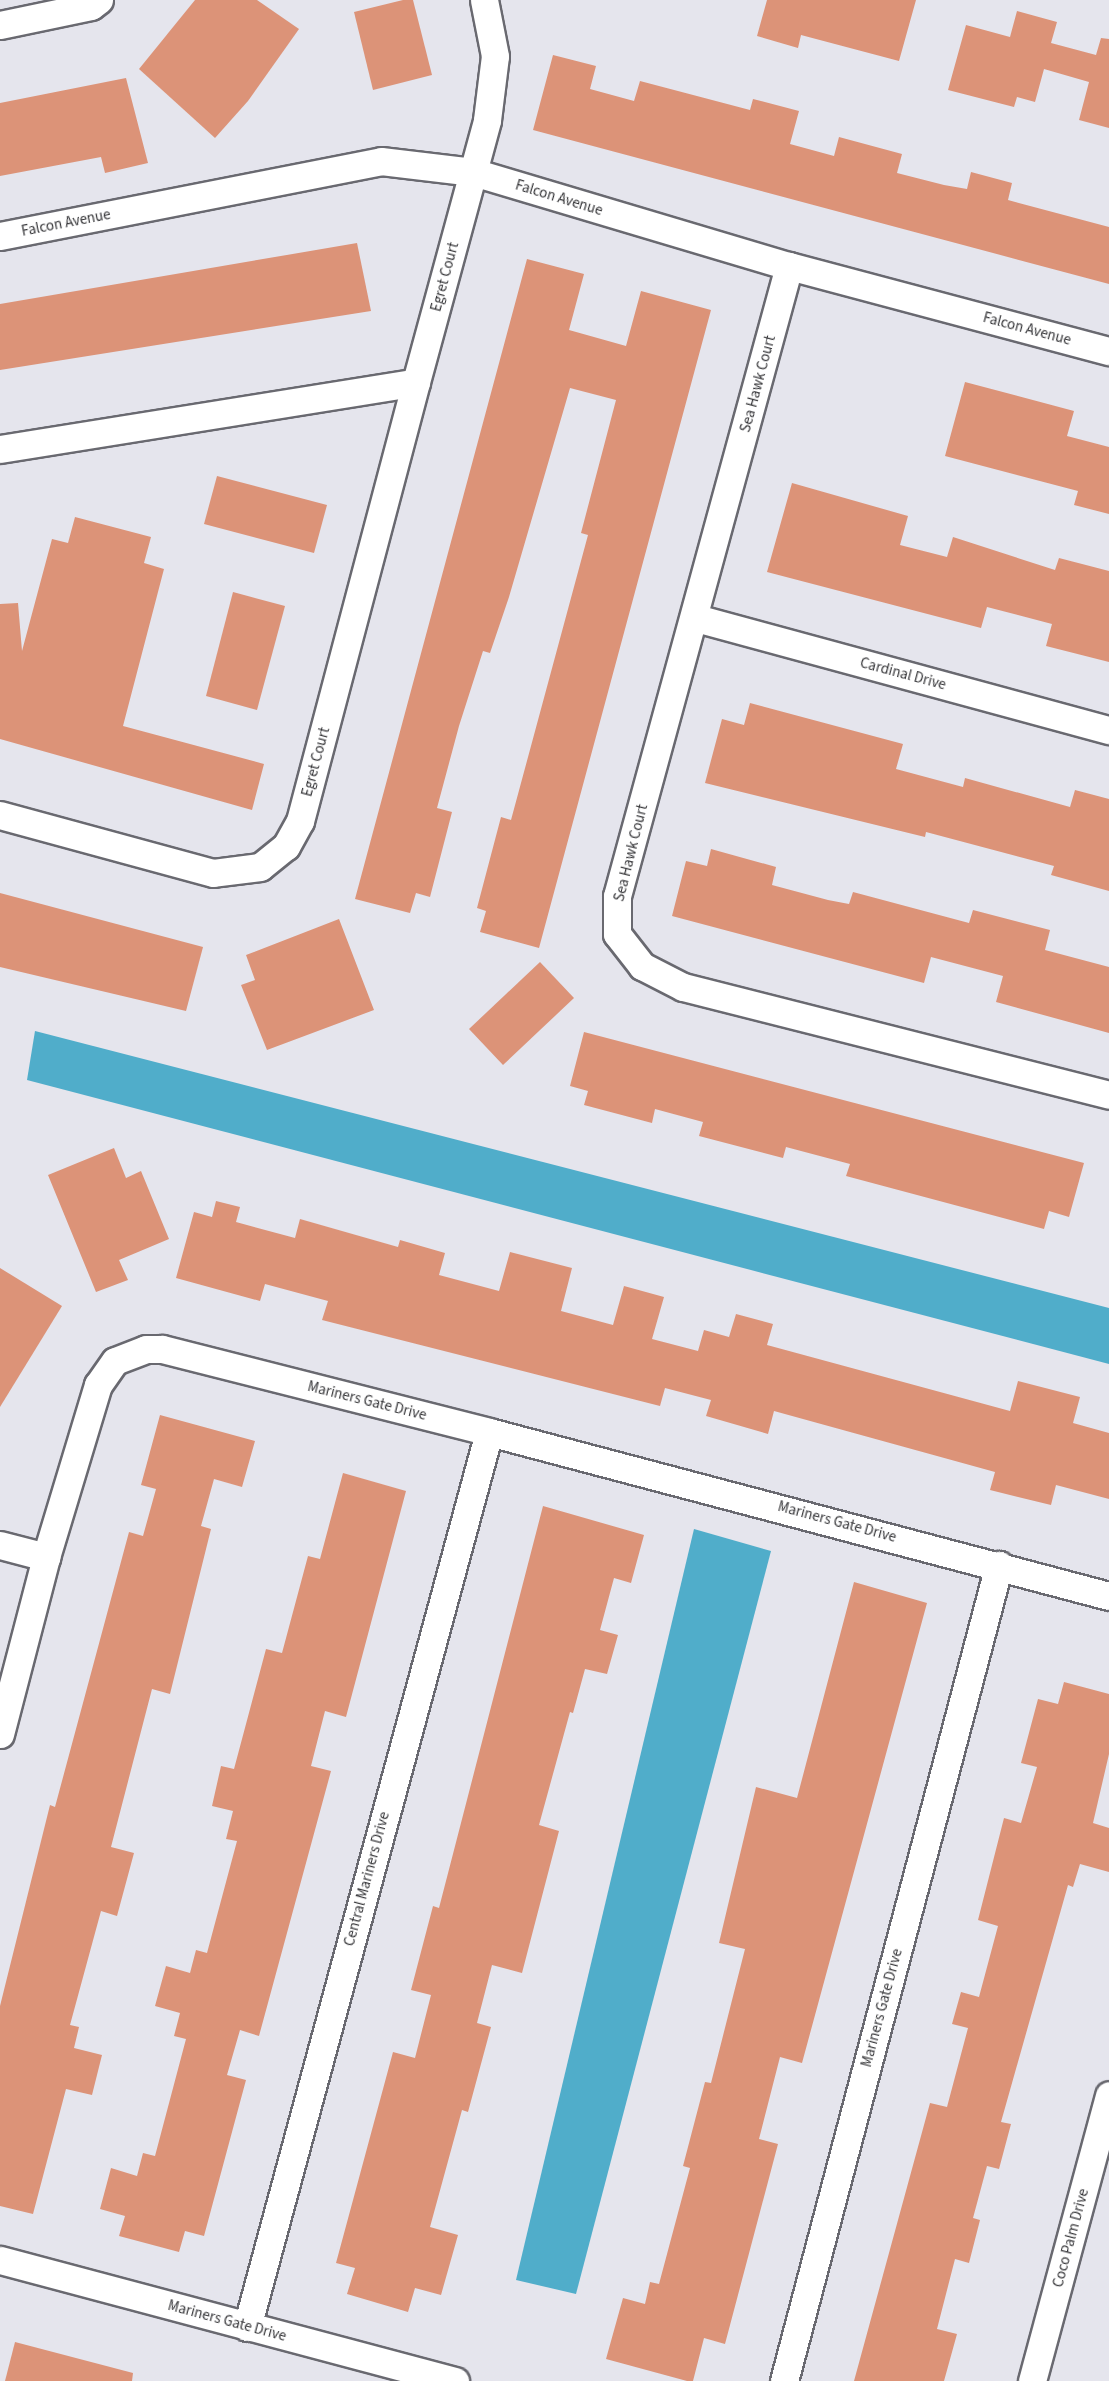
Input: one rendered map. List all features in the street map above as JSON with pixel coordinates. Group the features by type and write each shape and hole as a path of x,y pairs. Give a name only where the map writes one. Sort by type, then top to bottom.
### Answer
{"street":[{"path":"0,25 91,6 99,0"},
{"name":"Egret Court","path":"0,815 213,873 260,867 286,846 300,821 487,120 495,56 484,0"},
{"name":"Falcon Avenue","path":"0,236 381,161 473,172 789,266 1109,351"},
{"name":"Sea Hawk Court","path":"789,266 696,618 617,896 617,934 642,966 683,987 1109,1095"},
{"path":"0,449 416,382"},
{"name":"Cardinal Drive","path":"696,618 1109,730"},
{"name":"Mariners Gate Drive","path":"0,1734 46,1557 98,1385 115,1361 135,1351 162,1349 999,1565 1109,1596"},
{"name":"Central Mariners Drive","path":"247,2327 489,1432"},
{"path":"0,1545 46,1557"},
{"name":"Mariners Gate Drive","path":"784,2381 999,1565"},
{"name":"Coco Palm Drive","path":"1032,2381 1109,2095"},
{"name":"Mariners Gate Drive","path":"0,2260 455,2381"}],"water":[{"path":"35,1031 1109,1308 1109,1364 27,1080"},
{"path":"694,1529 771,1551 576,2294 516,2280"}],"building":[{"path":"195,0 257,0 299,29 248,101 215,138 139,69"},
{"path":"403,0 413,0 432,75 373,90 354,12"},
{"path":"767,0 916,0 899,61 801,35 798,48 757,36"},
{"path":"1017,11 1057,22 1051,43 1096,55 1101,38 1109,39 1109,128 1079,120 1089,82 1044,69 1035,102 1017,97 1014,107 948,90 966,25 1010,37"},
{"path":"553,55 596,66 590,89 634,101 640,81 750,110 753,99 799,111 790,144 834,156 839,137 902,154 897,173 967,189 971,172 1012,183 1008,200 1109,227 1109,284 533,130"},
{"path":"126,78 148,163 105,173 101,157 0,176 0,103"},
{"path":"357,243 371,311 0,370 0,304"},
{"path":"527,259 584,274 569,330 626,346 641,291 711,310 539,948 480,932 486,911 477,908 501,817 511,820 588,535 581,533 616,400 570,388 509,597 490,653 483,651 459,726 437,808 452,812 430,897 416,893 410,913 355,899"},
{"path":"965,382 1074,411 1067,436 1109,447 1109,514 1074,505 1078,491 945,456"},
{"path":"217,476 327,505 314,553 204,524"},
{"path":"792,483 908,516 900,545 947,557 953,537 1055,570 1059,558 1109,571 1109,662 1046,646 1052,624 987,607 981,628 767,572"},
{"path":"75,517 151,537 144,563 164,569 123,726 264,764 252,810 0,739 0,604 18,603 22,651 52,539 68,543"},
{"path":"233,592 285,606 257,710 206,696"},
{"path":"750,703 903,744 896,769 963,787 965,778 1070,807 1075,790 1109,799 1109,891 1051,875 1054,866 926,832 925,837 705,783 722,719 744,725"},
{"path":"711,849 776,867 772,885 828,900 849,904 853,892 969,923 973,910 1050,930 1045,950 1109,967 1109,1033 996,1002 1003,976 931,957 924,983 672,916 686,861 707,866"},
{"path":"0,893 203,947 186,1011 0,967"},
{"path":"339,919 374,1010 267,1050 241,985 255,980 246,955"},
{"path":"540,962 574,998 503,1065 469,1029"},
{"path":"584,1032 1084,1163 1069,1217 1049,1211 1044,1229 846,1176 850,1164 786,1147 783,1158 699,1136 703,1122 655,1109 652,1123 584,1105 588,1091 570,1086"},
{"path":"114,1148 126,1178 141,1171 169,1239 119,1260 128,1280 96,1292 48,1175"},
{"path":"216,1201 240,1207 236,1222 295,1238 300,1219 398,1247 400,1240 445,1253 439,1275 499,1291 510,1252 572,1268 561,1311 613,1325 624,1286 664,1297 652,1339 698,1351 704,1330 729,1337 736,1314 773,1324 767,1345 1010,1411 1018,1381 1080,1397 1073,1423 1109,1433 1109,1499 1056,1485 1051,1505 990,1490 995,1472 774,1411 768,1434 706,1416 711,1400 665,1388 660,1406 322,1320 328,1301 265,1284 260,1301 176,1278 194,1212 212,1217"},
{"path":"0,1268 62,1306 0,1407"},
{"path":"160,1415 255,1441 242,1487 214,1479 201,1526 211,1529 170,1694 152,1689 111,1847 134,1853 117,1916 101,1911 70,2025 79,2027 74,2048 102,2055 92,2095 66,2089 33,2214 0,2206 0,2006 50,1805 55,1807 129,1532 143,1536 156,1489 141,1485"},
{"path":"343,1473 406,1491 346,1717 325,1711 311,1766 331,1771 259,2036 240,2030 227,2075 246,2080 204,2236 185,2231 179,2252 119,2236 125,2216 100,2209 111,2168 137,2176 143,2153 155,2156 186,2039 174,2036 180,2013 155,2006 166,1966 190,1973 196,1950 207,1953 237,1841 226,1839 233,1811 212,1806 221,1766 234,1769 266,1649 282,1653 308,1556 320,1559"},
{"path":"543,1506 644,1535 631,1583 614,1578 600,1630 618,1635 607,1674 585,1669 573,1713 570,1712 539,1825 559,1831 522,1973 492,1965 477,2023 491,2027 468,2112 462,2110 430,2227 458,2235 441,2295 415,2288 408,2312 347,2294 355,2268 336,2263 393,2052 415,2058 431,1995 411,1990 433,1906 439,1908"},
{"path":"854,1582 927,1603 802,2063 780,2057 759,2139 778,2144 725,2344 704,2338 693,2381 687,2381 606,2359 623,2298 645,2304 650,2282 659,2284 690,2168 683,2166 705,2082 711,2083 745,1949 719,1943 756,1787 797,1798"},
{"path":"1064,1682 1109,1694 1109,1754 1093,1823 1109,1828 1109,1872 1080,1864 1073,1887 1068,1885 1001,2122 1011,2124 999,2169 987,2166 973,2218 980,2220 969,2263 955,2259 937,2329 957,2334 944,2381 854,2381 930,2103 947,2107 968,2028 952,2024 961,1992 979,1997 998,1926 978,1920 1004,1818 1021,1823 1037,1767 1021,1763 1038,1699 1058,1704"},
{"path":"15,2342 133,2373 132,2381 5,2381"}]}
